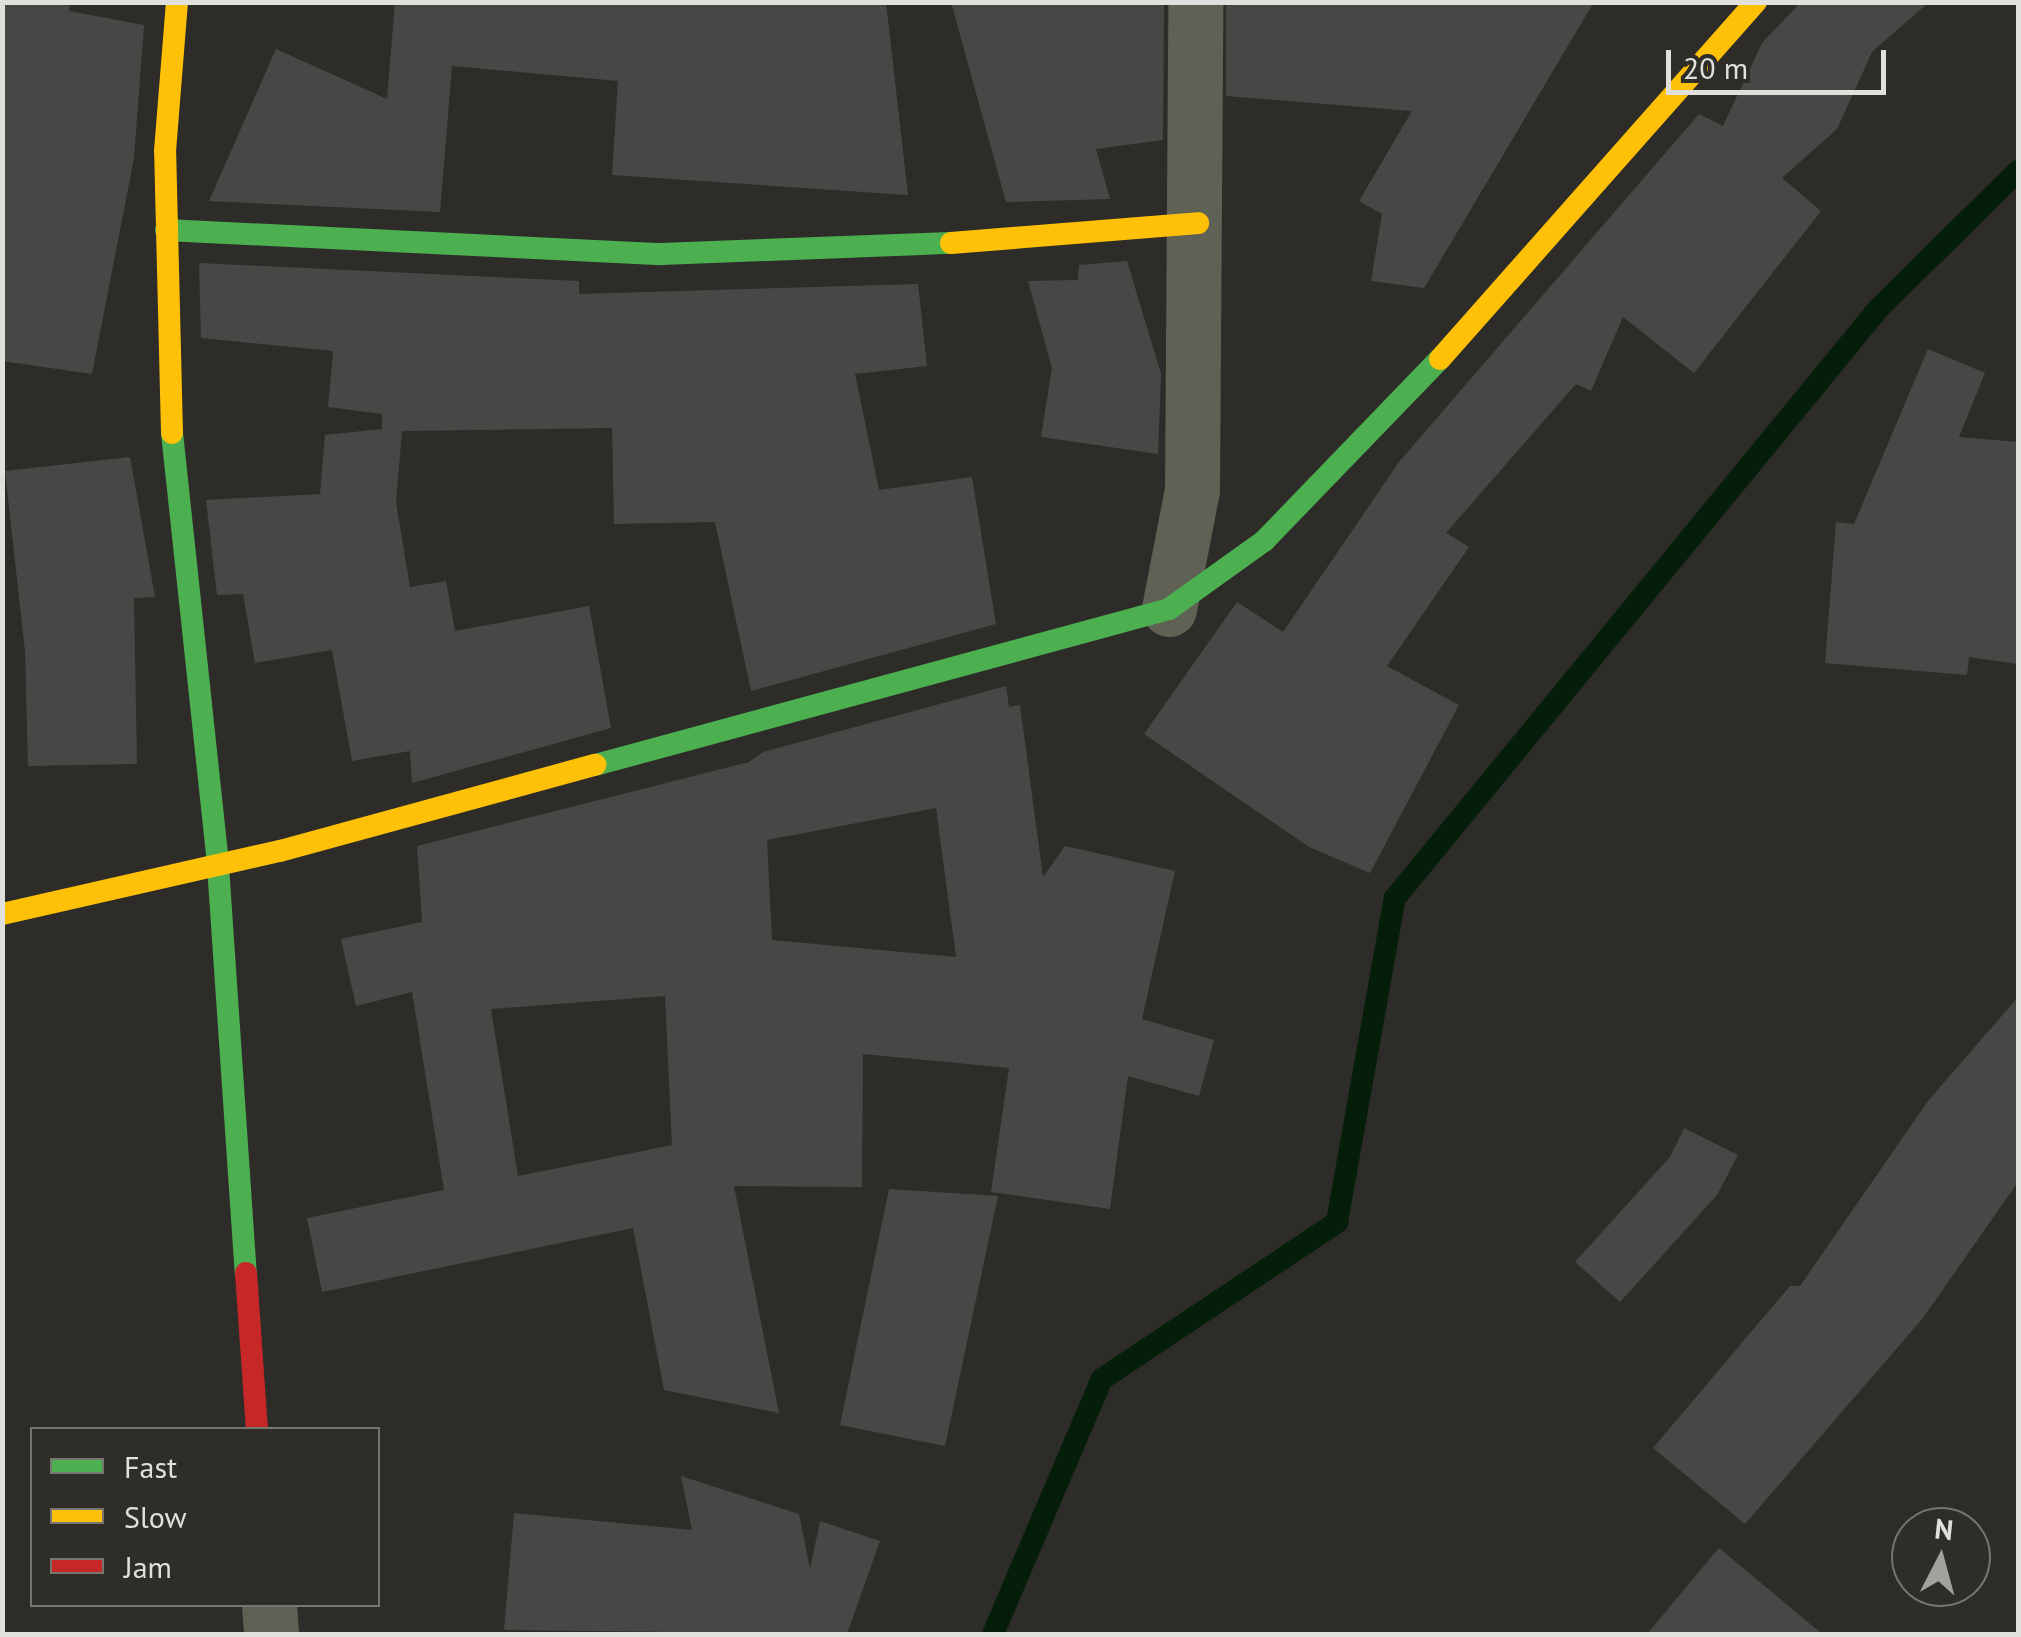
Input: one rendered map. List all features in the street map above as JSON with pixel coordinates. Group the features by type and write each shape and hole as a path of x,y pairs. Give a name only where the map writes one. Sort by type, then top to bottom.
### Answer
{"street":[{"path":"177,2 166,230 172,488 218,866 257,1427"},
{"path":"1170,609 1192,489 1198,223 1195,2"},
{"path":"2,914 218,866 1170,609 1264,540 1365,443 1756,2"},
{"path":"166,230 660,254 980,242 1198,223"},
{"path":"269,1607 271,1634"}],"building":[{"path":"2,2 70,2 69,11 144,25 134,158 92,374 2,361"},
{"path":"395,2 886,2 908,195 612,175 618,81 452,66 440,212 209,201 276,49 387,99"},
{"path":"951,2 1164,2 1163,140 1096,149 1110,199 1006,202"},
{"path":"1226,2 1594,2 1424,288 1371,281 1382,214 1359,201 1412,111 1226,96"},
{"path":"1801,2 1929,2 1872,52 1837,129 1782,178 1821,211 1694,373 1623,317 1591,391 1576,384 1446,533 1469,547 1387,666 1459,705 1370,873 1309,847 1144,734 1237,602 1283,632 1399,462 1699,114 1723,126 1762,43"},
{"path":"1127,261 1161,374 1158,454 1041,437 1052,368 1028,281 1078,280 1079,265"},
{"path":"199,263 579,281 579,294 918,284 927,366 855,374 879,490 972,477 996,624 751,691 715,522 614,524 612,428 402,431 396,502 410,587 446,581 455,631 589,606 611,728 412,783 410,751 352,761 332,650 255,663 243,594 217,595 206,500 320,494 325,435 382,429 382,414 328,407 333,351 201,338"},
{"path":"1928,349 1985,373 1959,437 2018,442 2018,664 1969,657 1967,675 1825,663 1836,522 1854,524"},
{"path":"130,457 155,597 134,598 137,764 28,766 25,651 5,471"},
{"path":"1006,686 1009,707 1020,705 1043,877 1065,846 1175,871 1142,1019 1214,1040 1199,1096 1128,1076 1110,1209 991,1192 1009,1068 863,1054 862,1187 734,1186 779,1413 664,1390 633,1228 322,1292 307,1218 444,1190 412,992 356,1006 341,939 422,922 417,846 749,762 763,752","holes":["936,808 956,957 772,940 767,840","665,996 672,1145 518,1176 491,1009"]},
{"path":"2018,997 2018,1182 1923,1318 1745,1524 1653,1448 1790,1286 1800,1286 1928,1101"},
{"path":"1684,1128 1738,1155 1717,1195 1620,1302 1575,1262 1670,1157"},
{"path":"889,1189 998,1196 945,1446 840,1425"},
{"path":"681,1476 799,1514 810,1569 820,1521 880,1541 847,1634 504,1630 514,1513 692,1530"},
{"path":"1719,1548 1822,1634 1647,1634"}],"waterway":[{"path":"993,1634 1102,1379 1337,1222 1395,898 1879,308 2018,171"}],"traffic: fast":[{"path":"166,230 661,254 951,243"},
{"path":"595,765 1169,609 1264,541 1440,359"},
{"path":"172,433 218,866 246,1273"}],"traffic: slow":[{"path":"172,433 165,151 177,2"},
{"path":"1440,359 1756,2"},
{"path":"951,243 1198,223"},
{"path":"2,914 280,851 595,765"}],"traffic: jam":[{"path":"246,1273 257,1427"}]}
